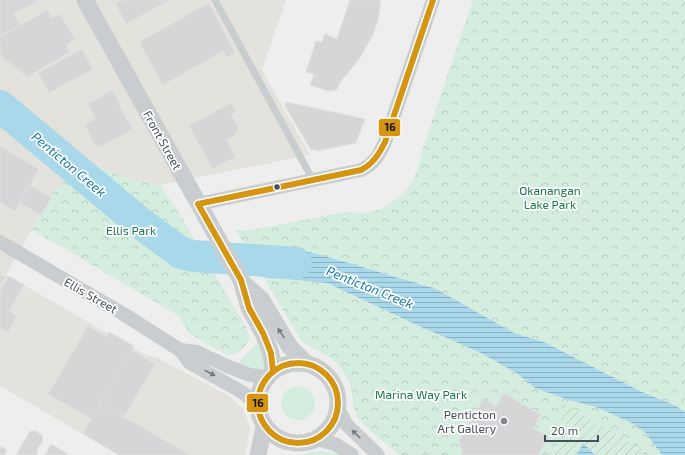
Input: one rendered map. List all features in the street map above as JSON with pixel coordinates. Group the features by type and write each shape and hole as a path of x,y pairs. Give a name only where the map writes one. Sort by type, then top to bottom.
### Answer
{"street":[{"name":"Front Street","path":"85,0 241,280 249,308 263,333 271,353 270,374"},
{"path":"198,204 361,170 374,162 379,156 385,142 433,0"},
{"name":"Ellis Street","path":"0,242 125,315 180,350 190,363 242,392 257,404"},
{"name":"Front Street","path":"241,280 260,299 290,347 306,363"},
{"name":"Ellis Street","path":"180,350 197,352 228,367 250,375 270,374"},
{"path":"352,455 335,444 302,446 280,440 264,427 260,419 257,404 259,390 270,374 283,365 294,362 306,363 322,370 331,380 336,392 338,409 347,425 378,455"},
{"path":"302,446 326,432 334,421 338,409"},
{"path":"258,455 264,427"}],"lane":[{"path":"215,0 313,180"}],"shaded area":[{"path":"0,0 286,0 262,70 310,155 160,185 131,180 94,164 55,189 6,275 144,354 158,358 229,396 243,409 250,429 245,455 119,455 0,386"}],"green space":[{"name":"Okanangan Lake Park","path":"473,0 685,0 685,412 674,405 642,392 544,342 514,333 436,289 298,249 246,247 236,230 252,230 345,212 369,212 391,203 401,196 409,188 417,171 423,148"},
{"name":"Ellis Park","path":"94,164 131,180 160,185 176,208 247,329 249,339 242,349 232,355 229,355 210,346 188,332 181,319 174,313 32,230 55,189"},
{"name":"Marina Way Park","path":"263,277 327,283 481,353 518,374 535,388 569,400 596,407 632,423 645,432 662,455 399,455 359,420 353,405 352,391 348,379 343,371 331,358 301,340"},
{"path":"260,340 265,366 264,368 259,370 237,364"},
{"path":"298,386 310,391 315,403 310,415 298,420 286,415 281,403 286,391"},
{"path":"559,401 642,449 643,455 552,455 568,428"},
{"path":"325,451 340,455 302,455 311,452"}],"water":[{"path":"246,247 298,249 436,289 514,333 544,342 642,392 674,405 685,412 685,455 662,455 645,432 632,423 596,407 569,400 535,388 518,374 481,353 327,283 263,277"},
{"path":"583,443 595,455 577,455"}],"building":[{"path":"0,0 39,0 14,14 20,25 0,37"},
{"path":"121,0 170,0 126,24 115,3"},
{"path":"350,0 381,0 378,20 373,35 359,59 341,81 337,89 328,91 310,85 314,74 306,72 316,41 322,42 325,34 337,39"},
{"path":"209,3 235,53 227,58 223,51 163,85 139,42"},
{"path":"47,10 52,18 60,14 75,39 66,45 70,52 27,77 0,55 0,37"},
{"path":"82,49 93,69 49,93 38,73"},
{"path":"112,90 132,129 101,147 94,144 85,125 96,118 88,104"},
{"path":"286,102 365,119 356,143 317,151 317,149 311,150 285,106"},
{"path":"231,103 236,112 231,114 238,127 236,135 227,139 235,157 212,169 189,125"},
{"path":"0,146 39,169 15,211 0,202"},
{"path":"30,185 51,198 41,215 20,203"},
{"path":"0,275 5,277 0,285"},
{"path":"9,276 24,285 9,311 17,316 8,332 0,328 0,291"},
{"path":"88,326 107,337 109,332 134,346 92,419 48,394"},
{"path":"131,350 155,364 124,417 100,404"},
{"name":"Penticton Art Gallery","path":"504,393 541,415 533,428 549,437 538,455 463,455 459,441 483,399 496,407"},
{"path":"100,404 190,455 119,455 83,434"},
{"path":"34,430 42,435 43,441 37,449 37,455 16,455 30,431 33,432"},
{"path":"51,444 67,453 66,455 45,455"},
{"path":"0,446 7,450 4,455 0,455"}],"waterway":[{"name":"Penticton Creek","path":"0,106 139,222 181,253 193,256 296,263"}],"transit line":[{"name":"16","path":"273,371 271,353 263,333 249,308 241,280 198,204 361,170 369,165 378,155 385,142 433,0"},
{"name":"16","path":"290,363 306,363 327,374 338,395 338,403 338,411 327,432 306,443 290,443 276,437 269,432 264,425 258,411 258,395 264,381 269,374 276,369 290,363"}],"place":[{"name":"Penticton Art Gallery","path":"504,421"}]}
